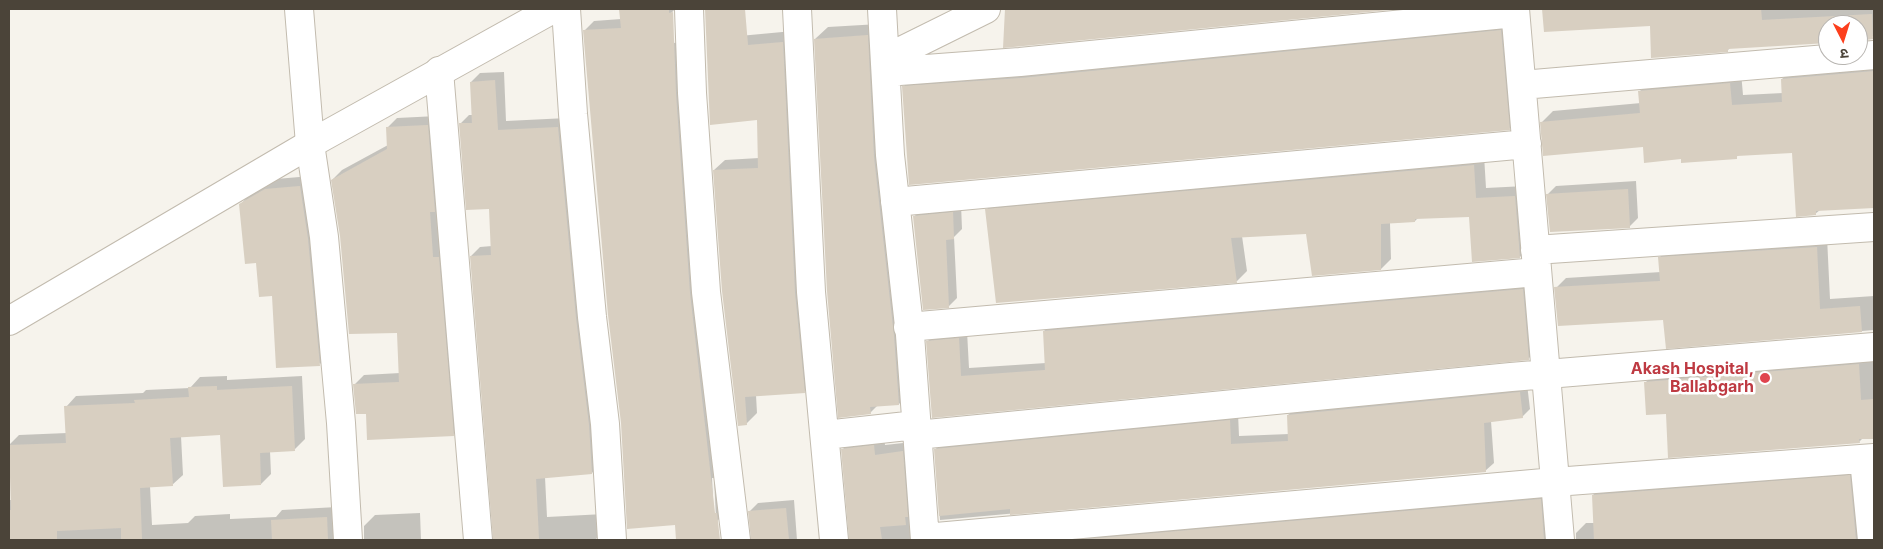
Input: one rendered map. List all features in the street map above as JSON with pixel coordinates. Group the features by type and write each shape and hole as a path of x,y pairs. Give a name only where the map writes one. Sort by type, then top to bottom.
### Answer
{"street":[{"path":"299,9 310,144 324,237 342,423 348,540"},
{"path":"9,321 310,144 553,9"},
{"path":"566,9 573,114 604,424 612,540"},
{"path":"689,9 692,93 706,292 736,540"},
{"path":"797,9 811,292 834,540"},
{"path":"882,9 895,202 908,327 925,539 1555,482 1869,459 1872,540"},
{"path":"885,65 986,9"},
{"path":"885,65 1028,61 1515,11 1560,540"},
{"path":"1522,85 1874,55"},
{"path":"439,71 478,540"},
{"path":"895,202 1526,144"},
{"path":"908,327 1874,227"},
{"path":"825,435 917,430 1874,347"}],"building":[{"path":"619,9 669,9 669,13 673,12 676,94 690,293 715,513 717,513 720,540 676,540 675,525 627,529 621,423 608,315 583,30 621,28"},
{"path":"705,9 745,9 748,45 783,42 795,293 805,393 745,397 747,425 738,426 722,291 713,170 758,168 757,120 710,125"},
{"path":"1005,9 1399,9 1003,48"},
{"path":"1542,9 1761,9 1762,20 1818,17 1818,44 1728,49 1728,52 1651,58 1650,26 1544,32"},
{"path":"1872,14 1873,39 1868,40 1868,15 1854,15"},
{"path":"1501,30 1510,130 909,185 902,86 1021,78"},
{"path":"868,35 874,157 894,336 899,405 870,407 871,414 838,418 827,291 814,39"},
{"path":"1874,71 1874,208 1816,211 1816,215 1796,217 1792,153 1737,156 1737,159 1681,163 1681,159 1644,163 1643,147 1543,156 1540,122 1640,113 1638,91 1730,83 1732,105 1782,102 1781,79"},
{"path":"495,80 498,130 558,127 576,318 589,425 592,474 536,479 539,540 493,540 470,256 491,255 489,209 466,210 459,123 472,123 470,82"},
{"path":"428,125 435,212 430,212 433,257 439,257 454,436 367,440 366,414 356,414 353,384 399,382 397,333 349,334 340,236 331,180 387,149 386,127"},
{"path":"1474,165 1476,198 1515,196 1520,258 1472,262 1469,217 1415,219 1415,222 1381,224 1381,270 1312,276 1306,234 1231,238 1237,283 996,303 985,209"},
{"path":"300,186 308,239 320,366 276,368 272,296 259,297 256,263 245,264 239,204 265,189"},
{"path":"1628,189 1630,228 1550,232 1546,194"},
{"path":"953,212 954,239 946,240 949,308 923,310 913,216"},
{"path":"1817,247 1820,309 1860,306 1862,332 1666,349 1663,320 1558,326 1554,287 1660,281 1658,257"},
{"path":"1523,289 1529,360 932,418 926,341 959,338 961,376 1045,370 1043,331"},
{"path":"1859,364 1861,400 1874,399 1874,439 1859,439 1860,443 1668,458 1666,414 1646,415 1644,382"},
{"path":"217,386 217,390 292,386 295,451 260,453 261,485 223,487 220,435 170,438 173,486 140,488 142,540 121,540 121,528 57,531 57,540 9,540 9,510 11,510 9,445 66,443 64,406 135,403 134,400 189,397 188,387"},
{"path":"1520,392 1523,418 1484,423 1486,472 1010,515 1010,509 939,516 934,449 1230,420 1231,444 1288,441 1287,415"},
{"path":"874,445 875,455 903,451 908,517 905,517 906,525 880,527 882,540 849,540 841,449"},
{"path":"1850,475 1856,540 1594,540 1592,495"},
{"path":"1541,499 1544,540 1076,540"},
{"path":"786,508 789,540 751,540 748,511"},
{"path":"327,517 328,540 272,540 271,520"}],"place":[{"name":"Akash Hospital, Ballabgarh","path":"1765,378"}]}
